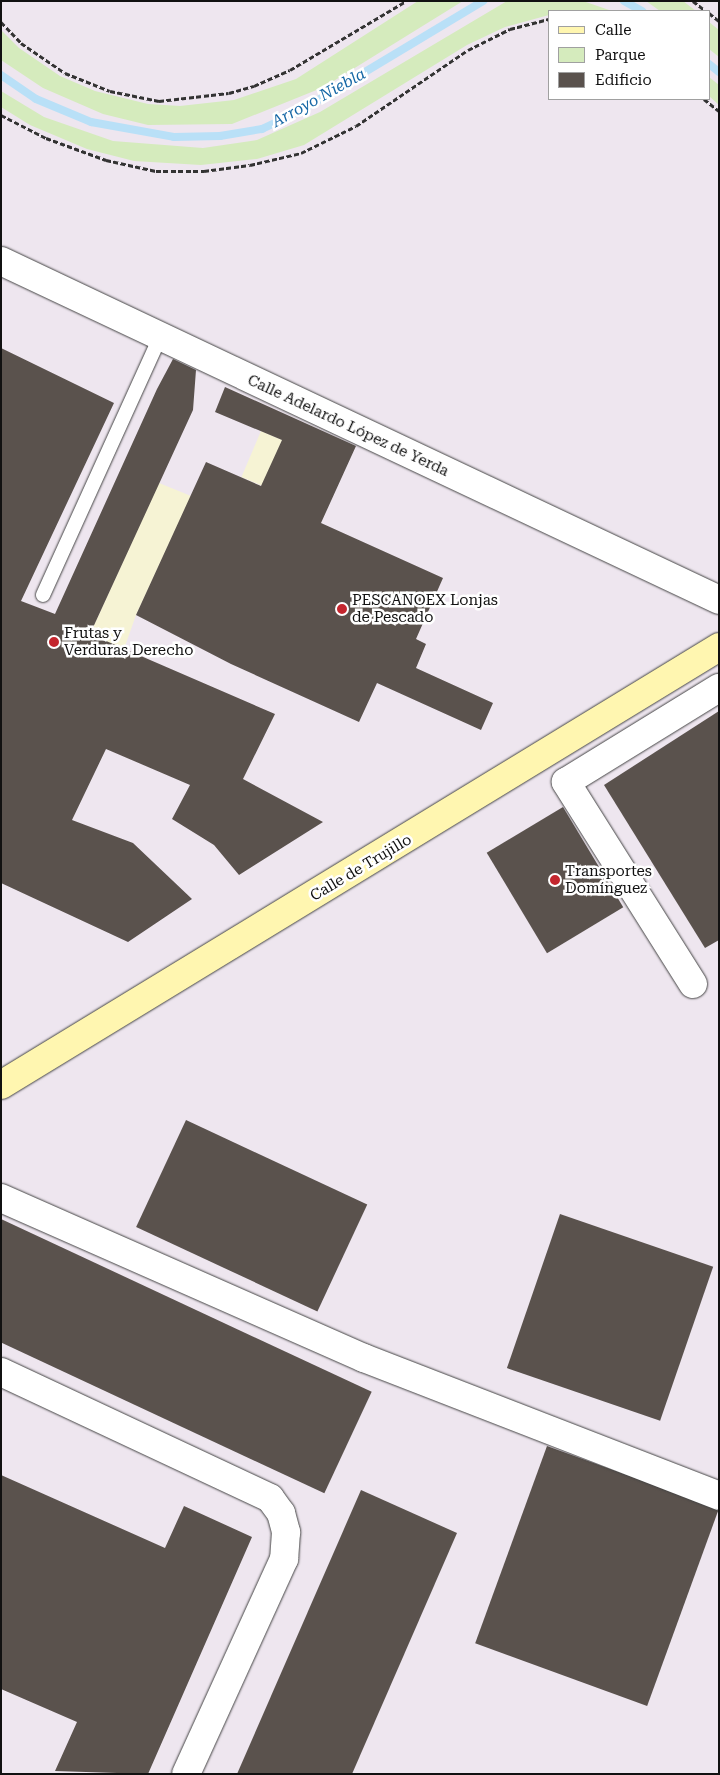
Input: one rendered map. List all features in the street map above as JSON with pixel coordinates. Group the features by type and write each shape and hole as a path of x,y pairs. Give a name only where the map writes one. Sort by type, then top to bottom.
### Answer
{"main road":[{"name":"Calle de Trujillo","path":"1,1085 719,647"}],"street":[{"name":"Calle Adelardo López de Yerda","path":"1,262 707,595"},
{"path":"693,984 566,782 719,688"},
{"path":"1,1198 364,1358 719,1496"},
{"path":"1,1372 270,1498 281,1513 286,1532 284,1559 186,1774"}],"lane":[{"path":"43,596 160,337"}],"path":[{"path":"1,22 21,43 66,73 110,90 159,101 229,93 254,86 290,70 406,1"},
{"path":"694,1 705,10"},
{"path":"1,114 46,138 106,160 156,170 204,171 250,165 301,153 356,126 468,50 510,29 548,19"},
{"path":"705,100 719,111"}],"shaded area":[{"path":"1,1 719,1 719,1774 1,1774"},
{"path":"261,431 282,440 263,486 241,477"},
{"path":"159,483 191,496 136,615 124,649 90,634"}],"green space":[{"path":"418,1 463,1 324,87 232,124 148,125 103,114 43,88 1,60 1,30 19,48 60,76 95,91 148,104 180,106 234,100 296,79"},
{"path":"507,1 583,1 609,10 548,10 548,15 505,27 467,45 304,145 257,159 201,165 134,161 87,149 30,125 1,107 1,91 44,117 113,141 203,148 257,140 320,112"},
{"path":"646,1 683,1 695,10 659,10"},
{"path":"710,23 719,30 719,57 710,50"},
{"path":"710,78 719,85 719,105 710,97"}],"building":[{"name":"Frutas y Verduras Derecho","path":"1,348 114,403 21,601 55,614 157,389 173,359 196,370 193,410 90,634 275,714 243,779 323,822 239,875 214,845 172,819 190,785 106,749 72,820 133,843 192,899 128,942 1,883"},
{"path":"225,387 356,446 321,523 443,578 416,639 426,644 416,668 493,703 481,730 377,683 359,722 231,664 136,615 206,462 261,486 282,440 215,412"},
{"path":"719,711 719,940 705,948 604,785"},
{"name":"Transportes Domínguez","path":"563,807 623,907 547,953 487,853"},
{"path":"186,1120 367,1205 317,1311 136,1227"},
{"path":"560,1214 713,1267 660,1421 507,1368"},
{"path":"1,1219 372,1392 324,1493 1,1343"},
{"path":"547,1446 719,1509 647,1706 475,1643"},
{"path":"1,1475 165,1548 184,1506 252,1537 148,1774 55,1771 77,1722 1,1689"},
{"path":"361,1490 457,1533 352,1774 237,1774"}],"waterway":[{"name":"Arroyo Niebla","path":"1,75 36,99 91,122 174,137 220,136 262,129 300,111 483,1"},
{"name":"Arroyo Niebla","path":"624,1 640,10"},
{"name":"Arroyo Niebla","path":"710,65 719,72"}],"place":[{"name":"PESCANOEX Lonjas de Pescado","path":"342,609"},
{"name":"Frutas y Verduras Derecho","path":"54,642"},
{"name":"Transportes Domínguez","path":"555,880"}]}
